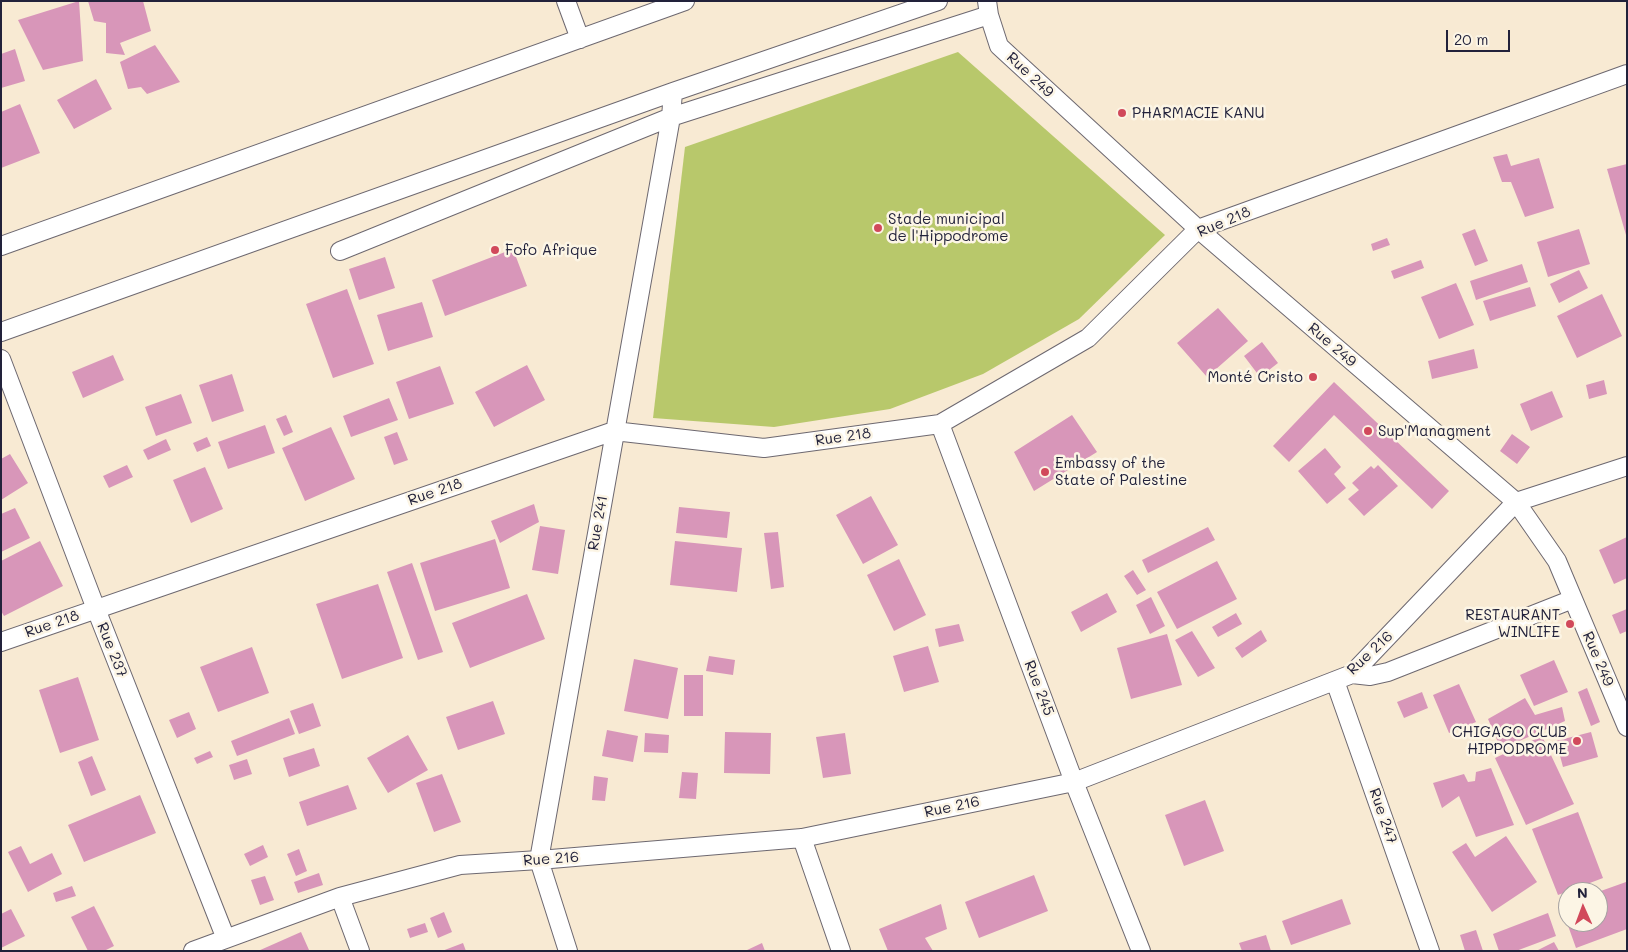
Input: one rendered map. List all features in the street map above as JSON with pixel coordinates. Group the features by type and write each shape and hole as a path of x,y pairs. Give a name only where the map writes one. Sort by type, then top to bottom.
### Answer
{"street":[{"path":"566,1 580,39"},
{"path":"1,246 685,1"},
{"path":"1,332 673,92 938,1"},
{"path":"340,251 671,117 988,8"},
{"name":"Rue 249","path":"988,8 999,46 1198,229 1516,502 1557,562 1627,727"},
{"name":"Rue 218","path":"1,642 614,431 764,448 940,424 1088,338 1198,229 1627,74"},
{"name":"Rue 241","path":"568,951 539,860 671,117 673,92"},
{"name":"Rue 237","path":"1,359 96,609 226,939"},
{"name":"Rue 245","path":"940,424 1074,782 1141,951"},
{"name":"Rue 216","path":"193,951 340,897 460,865 802,838 1074,782 1352,674 1516,502 1627,466"},
{"path":"1352,674 1370,676 1388,672 1573,599"},
{"name":"Rue 247","path":"1335,681 1430,951"},
{"path":"802,838 841,951"},
{"path":"340,897 360,951"}],"green space":[{"path":"958,52 1165,235 1079,319 983,374 890,409 774,427 653,418 685,147"}],"building":[{"path":"79,1 83,61 43,70 18,20"},
{"path":"88,1 143,1 151,31 120,43 125,55 106,53 106,23 94,21"},
{"path":"155,45 180,82 147,94 141,87 128,89 120,62"},
{"path":"15,49 25,81 1,88 1,54"},
{"path":"96,79 112,109 74,129 57,100"},
{"path":"20,104 40,153 1,168 1,112"},
{"path":"1507,154 1511,166 1539,158 1554,208 1525,217 1511,182 1502,182 1493,157"},
{"path":"1627,164 1627,235 1626,235 1607,169"},
{"path":"1475,229 1488,261 1475,266 1462,234"},
{"path":"1579,229 1590,264 1548,277 1537,242"},
{"path":"1387,238 1390,245 1373,251 1371,244"},
{"path":"513,249 527,286 445,316 432,280"},
{"path":"385,257 395,288 359,300 349,269"},
{"path":"1421,260 1424,268 1394,279 1391,271"},
{"path":"1522,264 1528,282 1476,300 1470,281"},
{"path":"1579,270 1588,288 1559,303 1550,284"},
{"path":"1456,283 1474,325 1439,339 1421,297"},
{"path":"1530,287 1536,306 1490,321 1483,301"},
{"path":"347,289 374,364 333,378 306,304"},
{"path":"1602,294 1622,336 1577,358 1557,316"},
{"path":"422,302 433,337 388,351 377,315"},
{"path":"1218,308 1248,341 1207,377 1177,343"},
{"path":"1262,342 1278,363 1260,377 1244,356"},
{"path":"1474,349 1478,368 1432,379 1428,361"},
{"path":"113,355 124,380 83,398 72,372"},
{"path":"527,365 545,400 494,427 475,392"},
{"path":"440,366 454,404 409,419 396,382"},
{"path":"232,374 244,411 212,422 199,385"},
{"path":"1604,380 1607,394 1589,399 1586,385"},
{"name":"Sup'Managment","path":"1334,382 1449,491 1432,509 1334,415 1289,462 1273,446"},
{"path":"1552,391 1563,417 1531,431 1520,404"},
{"path":"181,394 192,423 156,436 145,407"},
{"path":"389,398 398,420 351,437 343,416"},
{"path":"286,415 293,432 284,436 276,419"},
{"name":"Embassy of the State of Palestine","path":"1072,415 1097,452 1034,491 1014,452"},
{"path":"265,425 275,453 228,469 218,442"},
{"path":"331,427 355,479 305,501 282,448"},
{"path":"397,432 408,460 394,465 384,437"},
{"path":"1512,434 1530,447 1517,464 1500,451"},
{"path":"207,437 211,446 197,452 193,443"},
{"path":"166,439 171,450 148,460 143,450"},
{"path":"1325,448 1341,467 1334,474 1346,488 1327,504 1298,471"},
{"path":"10,454 28,483 1,500 1,459"},
{"path":"127,465 133,477 109,488 103,476"},
{"path":"1378,465 1398,486 1364,516 1348,499 1359,490 1352,483 1371,466 1374,469"},
{"path":"205,467 223,509 191,523 173,480"},
{"path":"871,496 898,545 863,564 836,515"},
{"path":"534,504 539,522 500,543 491,521"},
{"path":"679,507 730,512 727,538 676,533"},
{"path":"15,508 30,538 1,552 1,514"},
{"path":"540,526 565,530 558,574 532,570"},
{"path":"1208,527 1215,540 1148,573 1142,560"},
{"path":"778,532 784,587 771,589 764,533"},
{"path":"1627,537 1627,578 1614,584 1599,550"},
{"path":"495,539 510,588 435,611 420,563"},
{"path":"40,541 63,586 4,616 1,611 1,561"},
{"path":"675,541 742,548 737,592 670,585"},
{"path":"899,559 926,615 894,631 867,575"},
{"path":"1217,561 1237,599 1177,629 1157,592"},
{"path":"412,563 443,652 418,660 387,572"},
{"path":"1133,570 1146,590 1137,595 1124,576"},
{"path":"378,584 403,658 342,679 316,604"},
{"path":"1107,593 1117,612 1081,632 1071,612"},
{"path":"527,594 545,639 470,668 452,623"},
{"path":"1151,597 1165,626 1150,634 1136,605"},
{"path":"1627,609 1627,631 1620,634 1612,615"},
{"path":"1236,613 1242,624 1218,637 1212,627"},
{"path":"959,624 964,641 939,647 935,629"},
{"path":"1261,630 1267,641 1242,658 1235,648"},
{"path":"1192,631 1215,668 1198,677 1175,640"},
{"path":"1167,634 1182,685 1131,699 1117,648"},
{"path":"928,646 939,682 904,692 893,656"},
{"path":"252,647 269,693 218,712 200,667"},
{"path":"709,656 735,660 733,675 706,671"},
{"path":"634,659 678,668 668,719 624,711"},
{"path":"1554,660 1568,692 1534,706 1520,675"},
{"path":"684,675 703,675 703,716 684,716"},
{"path":"78,677 99,740 60,753 39,690"},
{"path":"1459,684 1476,722 1449,733 1433,695"},
{"path":"1587,688 1600,722 1591,726 1578,692"},
{"path":"1422,692 1428,708 1404,718 1397,702"},
{"path":"1525,698 1535,715 1562,707 1565,721 1501,749 1488,719"},
{"path":"493,701 505,734 458,750 446,717"},
{"path":"313,703 321,726 299,734 290,711"},
{"path":"189,712 196,729 177,738 169,720"},
{"path":"289,718 295,734 237,756 231,741"},
{"path":"607,730 638,736 633,762 602,756"},
{"path":"725,732 771,733 770,774 724,773"},
{"path":"1591,732 1598,757 1563,767 1556,741"},
{"path":"645,733 669,735 668,753 644,752"},
{"path":"845,733 851,774 823,778 816,737"},
{"path":"408,735 428,770 388,793 367,758"},
{"path":"1542,736 1574,804 1526,825 1495,758"},
{"path":"314,748 320,766 289,777 283,758"},
{"path":"210,751 213,757 197,764 194,758"},
{"path":"92,756 106,790 91,796 78,762"},
{"path":"247,759 252,774 234,780 229,765"},
{"path":"1491,768 1514,825 1476,837 1459,796 1442,808 1433,783 1464,774 1468,782 1475,781 1476,772"},
{"path":"682,772 698,773 696,799 679,798"},
{"path":"442,774 461,822 434,832 416,783"},
{"path":"594,776 608,778 605,801 592,800"},
{"path":"348,785 357,809 307,826 299,802"},
{"path":"140,795 156,833 84,862 68,825"},
{"path":"1205,800 1224,851 1184,866 1165,815"},
{"path":"1578,812 1603,878 1592,882 1558,882 1558,895 1532,829"},
{"path":"1506,836 1537,882 1492,912 1452,852 1466,843 1475,857"},
{"path":"263,845 268,857 250,866 244,854"},
{"path":"21,846 30,864 52,853 62,874 28,892 8,852"},
{"path":"299,849 307,871 296,876 287,854"},
{"path":"319,873 323,885 298,893 294,882"},
{"path":"1034,875 1048,911 979,938 965,902"},
{"path":"265,876 274,900 260,905 251,880"},
{"path":"1626,882 1627,929 1576,948 1570,932 1608,932 1608,888"},
{"path":"72,886 76,896 56,902 53,893"},
{"path":"1342,899 1351,924 1291,945 1282,921"},
{"path":"941,904 947,929 925,938 933,951 888,951 879,929"},
{"path":"94,906 114,946 104,951 88,951 71,917"},
{"path":"11,909 25,936 1,948 1,914"},
{"path":"444,912 452,932 438,938 430,918"},
{"path":"1548,913 1556,936 1516,951 1499,951 1493,934"},
{"path":"425,923 428,932 410,938 407,929"},
{"path":"1476,930 1483,951 1465,951 1460,935"},
{"path":"301,932 309,950 258,951"},
{"path":"1266,935 1271,951 1242,951 1239,943"},
{"path":"1554,942 1559,951 1536,951"},
{"path":"463,943 466,951 442,951"},
{"path":"762,943 765,951 745,951"}],"place":[{"name":"PHARMACIE KANU","path":"1122,113"},
{"name":"Stade municipal de l'Hippodrome","path":"878,228"},
{"name":"Fofo Afrique","path":"495,250"},
{"name":"Monté Cristo","path":"1313,377"},
{"name":"Sup'Managment","path":"1368,431"},
{"name":"Embassy of the State of Palestine","path":"1045,472"},
{"name":"RESTAURANT WINLIFE","path":"1570,624"},
{"name":"CHIGAGO CLUB HIPPODROME","path":"1577,741"}]}
